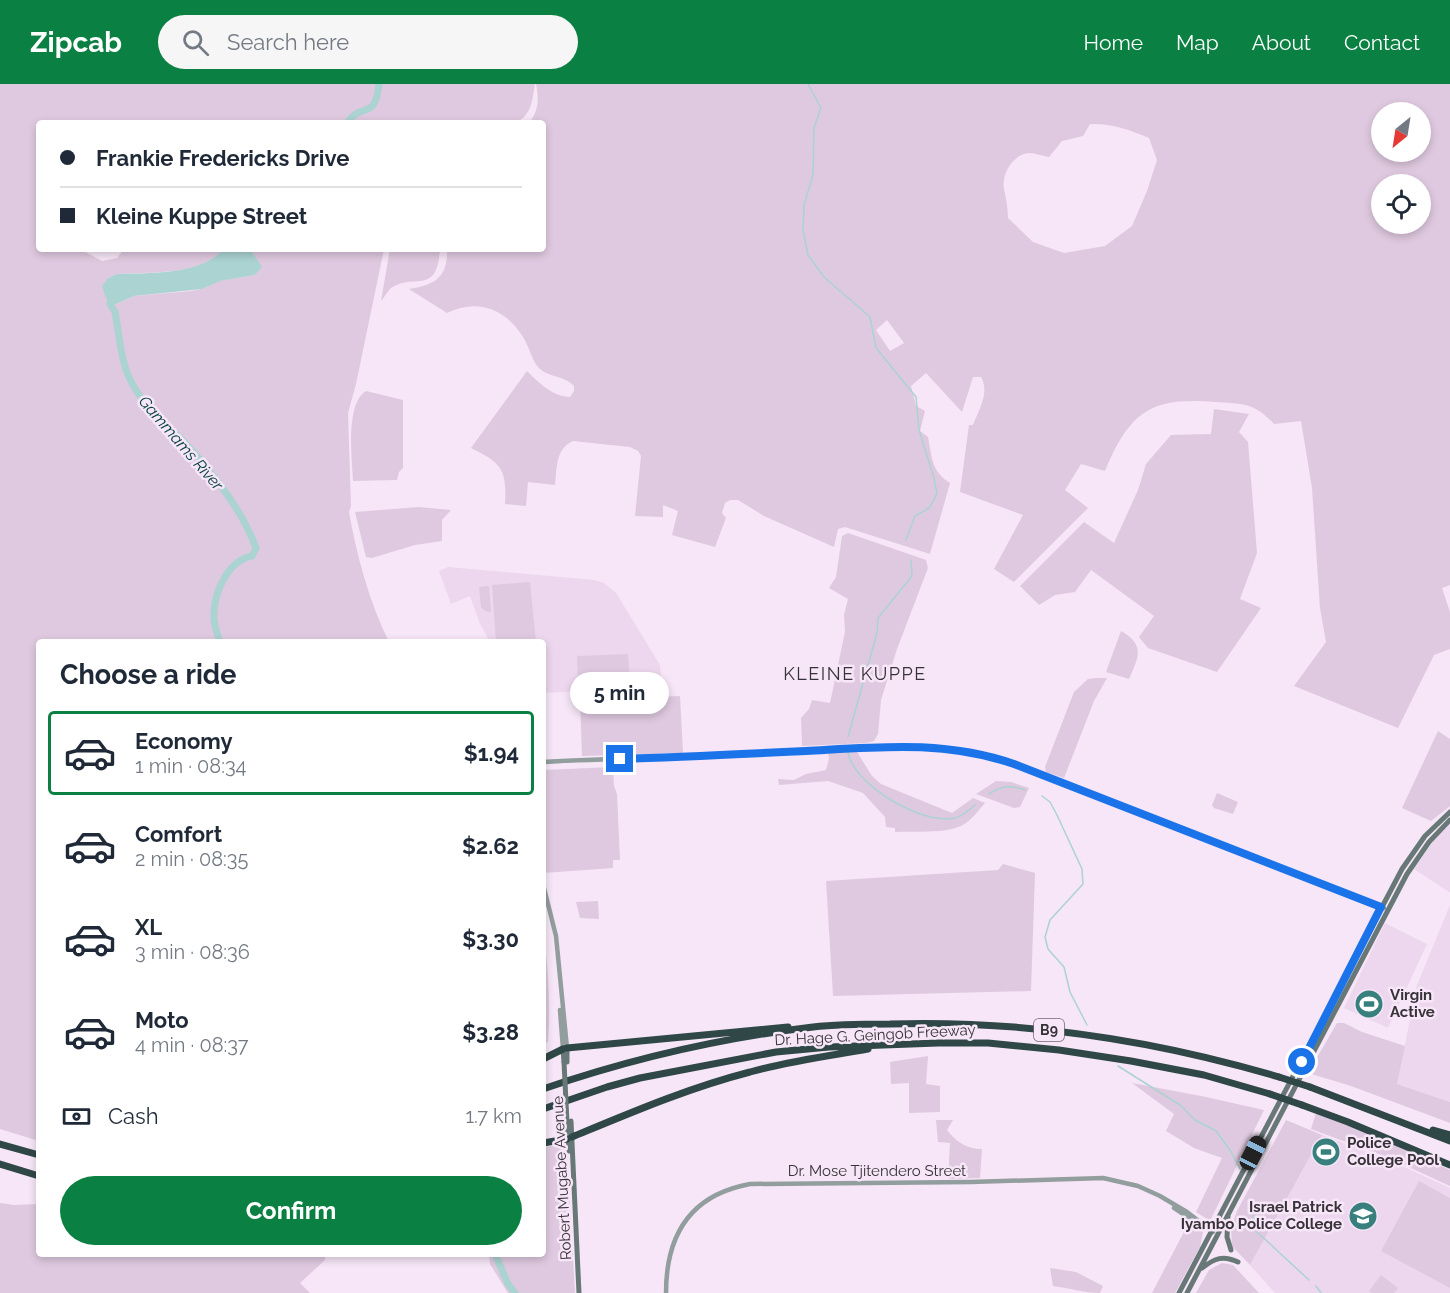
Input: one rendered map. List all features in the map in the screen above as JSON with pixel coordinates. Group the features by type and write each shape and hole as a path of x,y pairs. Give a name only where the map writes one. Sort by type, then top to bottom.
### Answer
{"highway":[{"name":"Dr. Hage G. Geingob Freeway","path":"546,1088 673,1051 814,1026 939,1022 1044,1029 1165,1047 1280,1077 1450,1141"},
{"path":"546,1058 565,1048 765,1028 814,1026"},
{"name":"Dr. Hage G. Geingob Freeway","path":"546,1109 607,1087 704,1064 776,1052 900,1044 988,1043 1131,1060 1204,1074 1270,1094 1348,1122 1450,1165"},
{"path":"546,1142 570,1138 637,1109 750,1071 805,1059 900,1044"},
{"path":"1407,1123 1450,1135"},
{"path":"0,1144 36,1154"},
{"path":"0,1164 36,1175"}],"main road":[{"path":"1187,1293 1214,1235 1419,844 1450,812"},
{"path":"1179,1293 1228,1214 1384,909 1417,858 1440,828 1450,820"},
{"name":"Robert Mugabe Avenue","path":"565,1048 578,1293"},
{"path":"1228,1214 1227,1237 1231,1250"},
{"path":"1199,1270 1217,1258 1227,1258 1238,1262"}],"street":[{"path":"546,762 884,746 966,751 1014,764 1384,909"},
{"name":"Robert Mugabe Avenue","path":"546,896 556,936 565,1048"},
{"name":"Robert Mugabe Avenue","path":"546,904 555,945 565,1048"},
{"name":"Dr. Mose Tjitendero Street","path":"666,1293 670,1254 674,1240 682,1226 708,1200 740,1186 754,1184 989,1182 1089,1178 1131,1184 1154,1194 1214,1235"}],"shaded area":[{"path":"0,84 535,84 532,102 528,112 521,120 36,120 36,252 86,252 102,261 117,258 122,252 220,252 214,258 189,268 117,274 108,278 103,286 116,304 134,296 191,291 202,289 219,281 255,275 261,267 252,252 383,252 348,413 351,506 349,512 364,578 388,639 36,639 36,1140 0,1129"},
{"path":"536,84 1450,84 1450,585 1442,588 1450,612 1450,649 1434,655 1398,728 1294,686 1326,642 1320,608 1312,488 1301,421 1274,424 1254,408 1233,403 1193,401 1159,406 1145,412 1134,421 1114,451 1105,471 1081,464 1065,490 1088,508 1014,582 994,569 1023,515 960,492 969,425 973,425 984,395 981,377 973,377 962,412 926,373 911,386 916,406 925,411 920,431 928,437 932,457 939,474 950,483 930,554 845,527 838,529 834,547 764,516 738,500 725,503 722,513 726,518 715,547 672,535 678,511 663,505 663,517 635,516 641,456 638,451 630,447 573,441 560,454 555,485 528,482 526,506 505,504 505,483 500,469 490,458 471,448 527,371 546,388 564,396 570,397 574,386 566,380 542,371 516,327 499,313 490,309 469,306 447,313 409,289 426,285 438,278 445,267 447,252 546,252 546,120 531,120 538,100","holes":["1090,124 1106,125 1149,138 1157,160 1132,226 1105,246 1064,253 1033,242 1008,218 1004,177 1009,166 1023,154 1034,153 1049,157 1062,141 1083,136","887,320 904,343 890,351 876,330"]},
{"path":"220,252 252,252 262,267 255,275 220,281 202,289 134,296 116,304 110,304 105,296 102,286 108,278 117,274 174,271 202,264"},
{"path":"389,252 440,252 438,264 429,278 399,284 390,289 381,301"},
{"path":"366,391 403,400 403,468 397,480 353,481 352,419 359,398"},
{"path":"1214,409 1249,414 1239,432 1248,442 1257,553 1240,599 1261,608 1217,672 1148,648 1139,637 1154,616 1091,570 1075,592 1055,595 1039,605 1020,586 1084,522 1114,543 1138,490 1146,464 1171,435 1211,434"},
{"path":"419,507 451,510 442,520 442,541 415,545 372,558 366,557 355,512"},
{"path":"848,533 926,560 928,568 897,649 881,700 878,734 874,741 802,746 801,718 809,709 812,700 830,703 845,632 844,615 848,599 829,588 836,577 842,536"},
{"path":"448,567 594,580 604,583 616,593 660,665 662,686 546,693 546,639 488,639 470,596 451,604 439,571"},
{"path":"530,582 536,639 496,639 492,585"},
{"path":"489,586 491,612 481,608 479,587"},
{"path":"1121,631 1134,641 1138,652 1129,679 1106,672"},
{"path":"628,654 630,683 578,686 577,656"},
{"path":"1107,678 1094,701 1064,778 1046,772 1045,767 1074,692 1088,679"},
{"path":"680,696 683,753 582,756 580,700"},
{"path":"1438,731 1450,739 1450,806 1431,821 1402,808"},
{"path":"828,752 857,752 872,776 881,784 952,813 973,798 985,803 974,816 954,829 895,832 895,828 886,827 885,817 863,793 828,781 779,785 778,779 794,780 806,774 826,770"},
{"path":"613,767 617,794 620,860 613,860 613,868 546,873 546,770"},
{"path":"996,781 1011,782 1029,788 1020,807 1014,808 976,794"},
{"path":"1217,793 1238,802 1233,814 1214,808 1212,805"},
{"path":"1450,824 1449,892 1414,869 1432,843"},
{"path":"1003,864 1035,873 1031,991 833,996 826,881 998,870"},
{"path":"598,901 599,919 580,918 576,902"},
{"path":"1450,905 1450,1102 1397,1084 1417,985"},
{"path":"1385,923 1427,944 1388,1028 1344,1008"},
{"path":"546,954 549,1013 548,1042 546,1043"},
{"path":"1337,1023 1344,1023 1362,1032 1405,1046 1397,1084 1450,1102 1450,1123 1351,1086 1308,1073"},
{"path":"928,1056 926,1084 940,1086 940,1112 909,1113 909,1083 891,1084 890,1062"},
{"path":"1132,1083 1264,1110 1210,1221 1196,1212 1222,1158 1194,1148 1166,1131 1174,1114"},
{"path":"1316,1113 1349,1124 1450,1170 1450,1186 1389,1158 1311,1129"},
{"path":"936,1120 953,1120 947,1130 954,1138 967,1146 982,1149 980,1178 948,1179 950,1143 938,1142"},
{"path":"1286,1120 1322,1135 1250,1265 1232,1246 1231,1228 1237,1211"},
{"name":"Israel Patrick Iyambo Police College","path":"1322,1135 1389,1160 1450,1188 1450,1293 1275,1293 1250,1265"},
{"name":"Police College Pool","path":"1322,1142 1335,1146 1330,1163 1316,1158"},
{"path":"559,1145 564,1148 567,1157 575,1293 508,1293 490,1264 489,1257 546,1257 546,1147"},
{"path":"1419,1181 1450,1198 1450,1288 1381,1251"},
{"path":"0,1203 36,1204 36,1257 325,1257 325,1260 300,1283 310,1293 0,1293"},
{"path":"1187,1220 1203,1232 1200,1247 1175,1293 1152,1293 1186,1228 1184,1221"},
{"path":"1222,1263 1233,1265 1259,1293 1196,1293 1209,1270"},
{"path":"1050,1268 1076,1272 1103,1286 1100,1293 1053,1286"},
{"path":"1381,1275 1398,1288 1394,1293 1369,1291"}],"waterway":[{"name":"Gammams River","path":"350,120 371,107 377,96 379,84"},
{"path":"808,84 821,108 814,128 813,175 804,205 803,230 808,255 824,277 870,317 876,348 916,397 919,430 934,478 937,494 929,508 915,516 906,540"},
{"name":"Gammams River","path":"111,296 110,304 115,312 123,360 133,385 145,403 184,442 215,478 243,519 256,548 252,556 235,564 219,589 214,609 215,627 219,639"},
{"path":"848,737 877,633 878,618 912,576 911,560"},
{"path":"848,753 853,766 863,778 876,790 908,809 941,819 955,818 975,805"},
{"path":"989,794 1007,787 1025,790"},
{"path":"1042,796 1050,802 1082,869 1083,884 1050,920 1045,937 1048,949 1064,967 1070,992 1087,1025"},
{"path":"1118,1066 1180,1105 1195,1120 1216,1131 1240,1169"},
{"path":"1250,1205 1257,1232 1309,1280"},
{"name":"Gammams River","path":"496,1257 508,1284 515,1293"},
{"path":"1316,1286 1321,1293"}],"place":[{"name":"Virgin Active","path":"1369,1004"},
{"name":"Police College Pool","path":"1326,1152"},
{"name":"Israel Patrick Iyambo Police College","path":"1363,1216"}],"district":[{"name":"KLEINE KUPPE","path":"855,673"}],"route":[{"path":"620,759 884,746 948,748 966,751 1014,764 1381,907 1302,1062"}]}
